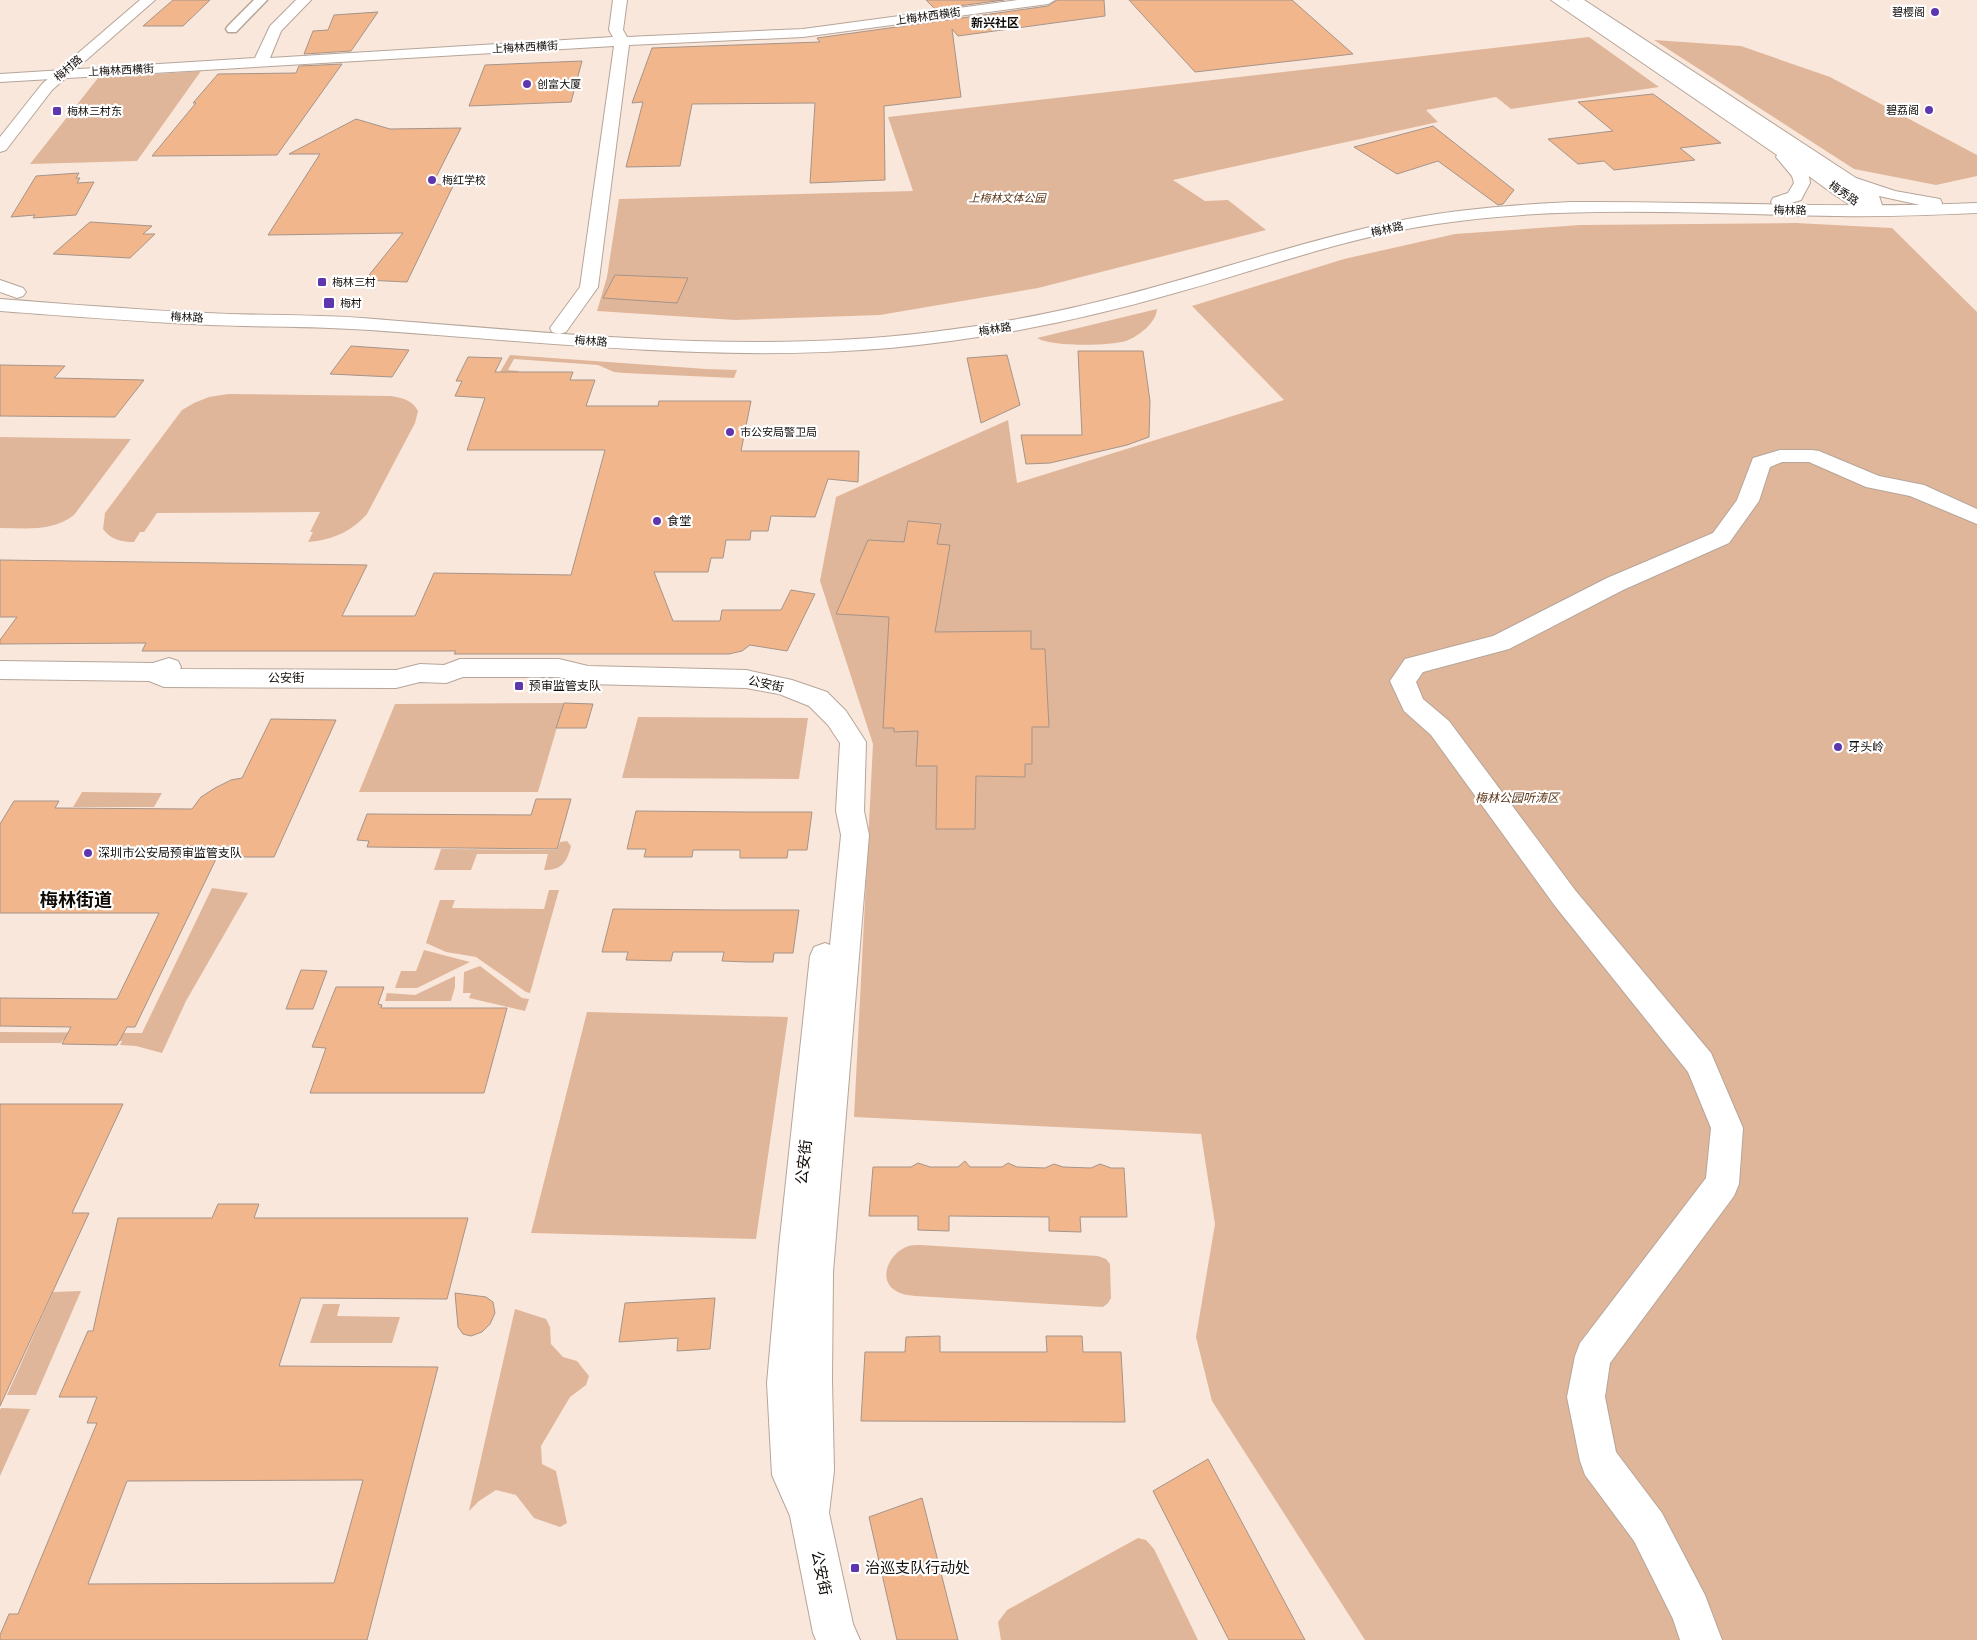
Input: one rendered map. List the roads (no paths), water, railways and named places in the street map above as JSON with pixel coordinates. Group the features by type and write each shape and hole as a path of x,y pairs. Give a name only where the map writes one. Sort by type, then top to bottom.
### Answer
{"street":[{"name":"梅村路","path":"0,124 30,86 132,0"},
{"name":"梅村路","path":"0,148 25,113 61,74 148,0"},
{"path":"232,29 261,0"},
{"path":"261,62 276,29 304,0"},
{"path":"559,328 589,286 622,41 616,30 620,0"},
{"name":"上梅林西横街","path":"0,78 622,41 803,33 1048,0"},
{"name":"梅秀路","path":"1558,0 1752,131 1869,205"},
{"name":"梅秀路","path":"1575,0 1864,192 1869,205"},
{"path":"1752,131 1789,162 1802,178 1798,194 1789,200 1779,202"},
{"path":"1842,177 1891,195 1934,203"},
{"name":"梅林路","path":"6,289 379,312 559,328 713,336 873,334 914,331 1053,309 1126,291 1356,227 1468,206 1581,200 1779,202 1977,208"},
{"name":"梅林路","path":"0,305 177,317 363,323 641,344 733,348 854,345 960,334 1042,321 1143,297 1361,234 1457,216 1522,210 1590,207 1869,205 1977,200"},
{"path":"1701,1640 1690,1610 1648,1527 1599,1461 1586,1397 1592,1356 1722,1184 1727,1128 1700,1063 1566,898 1440,728 1413,704 1403,681 1414,665 1500,643 1615,584 1721,538 1748,501 1762,463 1780,456 1812,456 1874,482 1916,490 1977,518"},
{"name":"公安街","path":"0,670 153,672 164,678 396,679 420,674 446,674 454,680 556,681 588,674 746,679 783,686 818,699 837,718 853,742 850,811 837,835 796,1247 787,1374 792,1475 809,1513 835,1638"}],"place":[{"name":"碧樱阁","path":"1935,12"},
{"name":"创富大厦","path":"527,84"},
{"name":"碧荔阁","path":"1929,110"},
{"name":"梅林三村东","path":"57,111"},
{"name":"梅红学校","path":"432,180"},
{"name":"梅林三村","path":"322,282"},
{"name":"梅村","path":"329,303"},
{"name":"市公安局警卫局","path":"730,432"},
{"name":"食堂","path":"657,521"},
{"name":"预审监管支队","path":"519,686"},
{"name":"牙头岭","path":"1838,747"},
{"name":"深圳市公安局预审监管支队","path":"88,853"},
{"name":"治巡支队行动处","path":"855,1568"}],"district":[{"name":"新兴社区","path":"995,23"},
{"name":"梅林街道","path":"76,900"}],"park label":[{"name":"上梅林文体公园","path":"1007,198"},
{"name":"梅林公园听涛区","path":"1517,798"}]}
